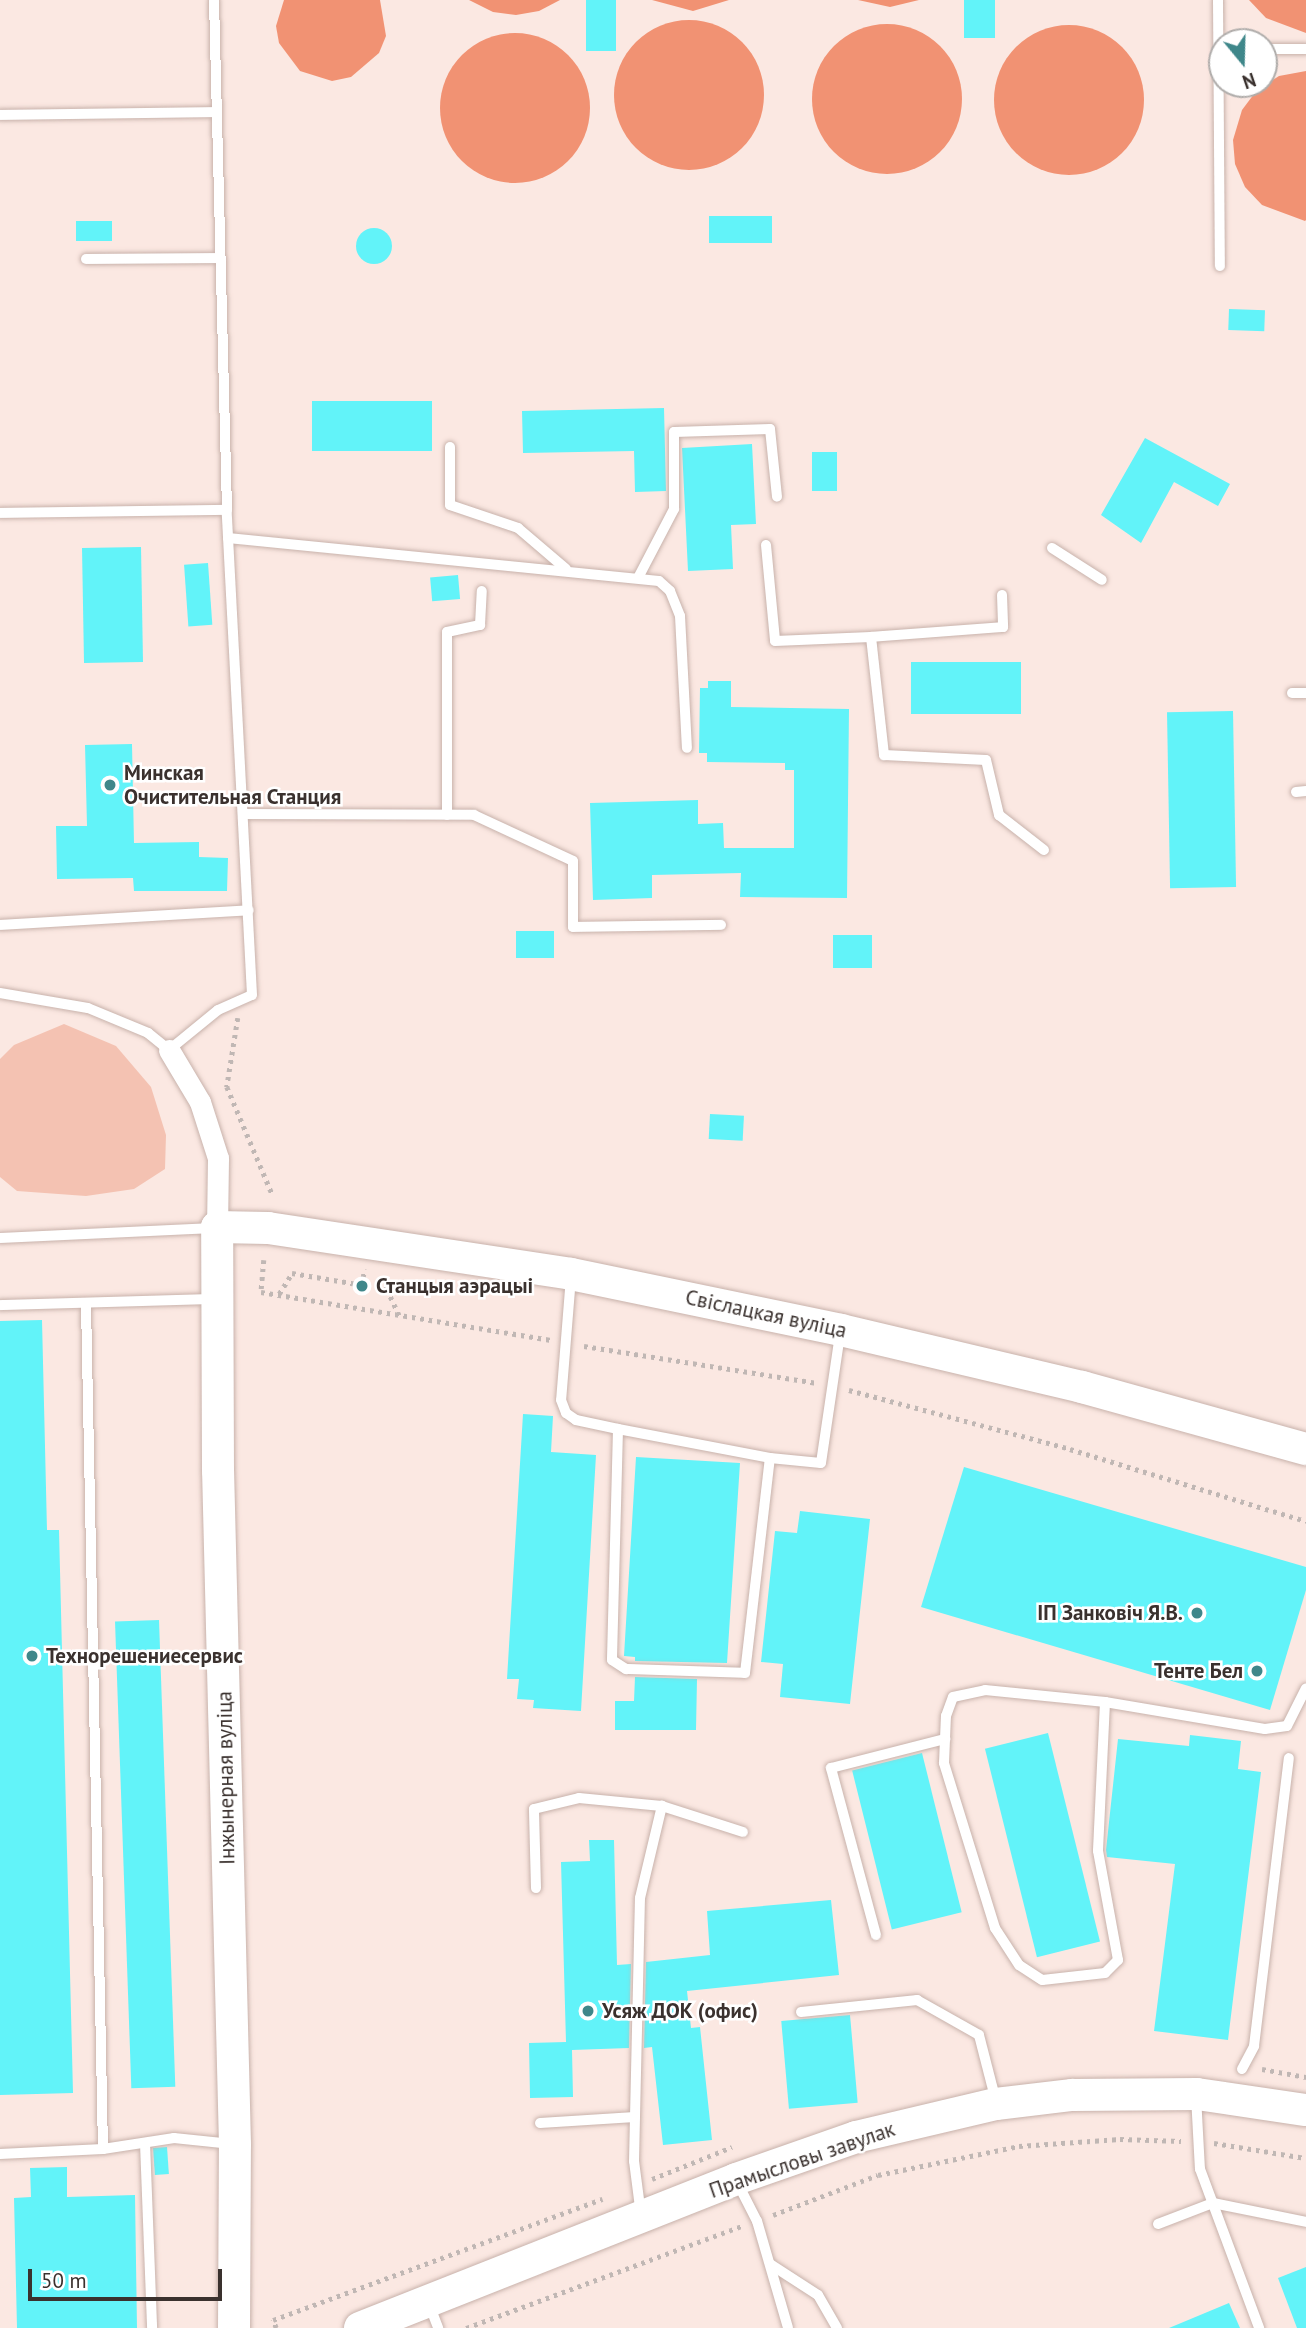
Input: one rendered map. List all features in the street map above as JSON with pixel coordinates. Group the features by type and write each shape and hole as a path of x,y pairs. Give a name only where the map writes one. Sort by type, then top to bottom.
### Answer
{"street":[{"path":"169,1050 200,1102 218,1158 217,1227"},
{"name":"Свіслацкая вуліца","path":"217,1227 268,1228 571,1274 841,1330 1082,1387 1306,1449"},
{"name":"Інжынерная вуліца","path":"217,1227 215,1298 235,2145 234,2328"},
{"name":"Прамысловы завулак","path":"360,2328 433,2315 641,2218 736,2179 856,2137 996,2104 1073,2095 1196,2094 1306,2110"}],"lane":[{"path":"0,993 88,1009 148,1033 169,1050 234,1000 252,995 228,538 214,0"},
{"path":"1219,0 1220,28"},
{"path":"1278,49 1306,49"},
{"path":"1220,98 1220,265"},
{"path":"0,116 216,112"},
{"path":"86,259 220,258"},
{"path":"639,576 674,509 674,432 770,429 777,497"},
{"path":"450,447 450,505 518,528 565,569"},
{"path":"0,513 227,510"},
{"path":"228,538 639,576 659,581 670,591 680,616 687,748"},
{"path":"766,545 775,641 1003,627 1002,595"},
{"path":"1052,548 1102,580"},
{"path":"447,815 447,632 480,625 482,591"},
{"path":"871,637 884,755 986,760 999,815 1044,850"},
{"path":"1292,693 1306,692"},
{"path":"243,814 474,815 573,862 573,927 720,925"},
{"path":"0,925 249,910"},
{"path":"0,1238 217,1227"},
{"path":"571,1274 560,1386 566,1413 618,1429 771,1458 821,1463 836,1386 841,1330"},
{"path":"0,1305 215,1298"},
{"path":"86,1303 103,2150"},
{"path":"618,1429 609,1647 612,1660 626,1669 745,1673 771,1458"},
{"path":"1105,1702 1098,1851 1118,1960 1105,1973 1042,1980 1019,1965 995,1928 944,1763 945,1739 953,1697 985,1689 1105,1702 1265,1729 1287,1726 1306,1688"},
{"path":"876,1935 831,1768 945,1739"},
{"path":"1242,2069 1254,2046 1289,1758"},
{"path":"536,1888 534,1809 579,1798 662,1805 743,1832"},
{"path":"641,2218 634,2161 640,1898 662,1805"},
{"path":"801,2012 917,2000 979,2035 996,2104"},
{"path":"1196,2094 1196,2142 1213,2203 1259,2328"},
{"path":"540,2123 635,2117"},
{"path":"0,2154 103,2150 174,2138 235,2145"},
{"path":"145,2143 152,2328"},
{"path":"736,2179 757,2221 788,2328"},
{"path":"1157,2224 1213,2203 1306,2221"},
{"path":"770,2264 818,2295 837,2328"}],"path":[{"path":"234,1000 239,1013 227,1087 273,1196"},
{"path":"264,1260 261,1292 836,1386 1070,1449 1306,1521"},
{"path":"279,1294 292,1273 387,1289 399,1315"},
{"path":"466,2328 878,2175 1018,2146 1120,2139 1229,2143 1306,2158"},
{"path":"273,2320 275,2328"}],"shaded area":[{"path":"0,0 1306,0 1306,2328 0,2328"},
{"path":"284,0 380,0 386,36 379,53 351,77 332,81 300,71 279,43 276,26"},
{"path":"469,0 560,0 539,11 516,15 493,12"},
{"path":"652,0 729,0 693,11"},
{"path":"858,0 919,0 890,7"},
{"path":"1249,0 1306,0 1306,33 1266,18"},
{"path":"689,20 718,26 742,42 758,66 764,95 758,124 742,148 718,164 689,170 660,164 636,148 620,124 614,95 620,66 636,42 660,26"},
{"path":"887,24 916,30 940,46 956,70 962,99 956,128 940,152 916,168 887,174 858,168 834,152 818,128 812,99 818,70 834,46 858,30"},
{"path":"1069,25 1098,31 1122,47 1138,71 1144,100 1138,129 1122,153 1098,169 1069,175 1040,169 1016,153 1000,129 994,100 1000,71 1016,47 1040,31"},
{"path":"515,33 544,39 568,55 584,79 590,108 584,137 568,161 544,177 515,183 486,177 462,161 446,137 440,108 446,79 462,55 486,39"},
{"path":"1306,71 1305,221 1262,205 1245,187 1235,164 1233,140 1242,110 1251,98 1278,98 1279,76"},
{"path":"64,1024 116,1046 151,1087 166,1135 165,1169 134,1189 86,1196 17,1191 0,1177 0,1059 14,1045"}],"building":[{"path":"586,0 616,0 616,51 586,51"},
{"path":"964,0 995,0 995,38 964,38"},
{"path":"709,216 772,216 772,243 709,243"},
{"path":"76,221 112,221 112,241 76,241"},
{"path":"374,228 387,233 392,246 387,259 374,264 361,259 356,246 361,233"},
{"path":"1229,309 1265,310 1264,331 1228,330"},
{"path":"312,401 432,401 432,451 312,451"},
{"path":"664,408 666,491 635,492 634,451 523,453 522,411"},
{"path":"1145,438 1230,484 1218,506 1174,482 1141,543 1101,515"},
{"path":"752,444 756,524 731,525 733,569 688,571 682,448"},
{"path":"812,452 837,452 837,491 812,491"},
{"path":"141,547 143,662 84,663 82,548"},
{"path":"208,563 212,625 188,627 184,565"},
{"path":"458,575 460,599 432,601 430,577"},
{"path":"911,662 1021,662 1021,714 911,714"},
{"path":"708,681 731,681 731,707 849,709 847,898 740,897 741,873 652,875 652,898 593,900 590,803 698,800 698,824 723,823 724,848 794,848 794,770 785,770 785,763 707,762 707,753 699,753 700,688 708,688"},
{"path":"1233,711 1236,887 1170,888 1167,712"},
{"name":"Минская Очистительная Станция","path":"132,744 134,843 199,842 199,857 228,858 227,891 134,891 133,878 57,879 56,826 87,826 85,745"},
{"path":"516,931 554,931 554,958 516,958"},
{"path":"833,935 872,935 872,968 833,968"},
{"path":"710,1114 744,1116 743,1141 709,1139"},
{"path":"42,1320 47,1530 59,1530 73,2093 0,2095 0,1321"},
{"path":"523,1414 553,1416 551,1452 596,1455 581,1711 533,1708 534,1700 517,1699 519,1679 507,1679"},
{"path":"636,1457 740,1463 727,1663 635,1661 635,1657 624,1656"},
{"path":"964,1467 1306,1567 1306,1590 1270,1710 921,1607"},
{"path":"800,1511 870,1519 850,1704 780,1697 783,1664 761,1662 775,1531 797,1533"},
{"path":"159,1620 175,2087 131,2088 115,1622"},
{"path":"635,1677 697,1679 696,1730 615,1730 615,1701 634,1701"},
{"path":"1048,1733 1100,1942 1037,1957 985,1749"},
{"path":"1190,1735 1241,1741 1238,1769 1261,1772 1228,2040 1154,2031 1175,1864 1107,1857 1106,1850 1118,1739 1189,1746"},
{"path":"922,1753 962,1912 892,1930 852,1770"},
{"path":"589,1840 614,1840 617,1965 631,1964 629,2048 572,2050 573,2097 530,2098 529,2043 566,2042 561,1862 590,1861"},
{"path":"831,1900 839,1975 687,1991 691,2028 700,2027 712,2140 663,2145 652,2047 644,2048 646,1962 710,1955 707,1911"},
{"path":"850,2015 858,2103 789,2109 781,2021"},
{"path":"167,2147 169,2174 155,2175 153,2148"},
{"path":"67,2167 67,2197 135,2195 137,2328 17,2328 14,2198 31,2197 30,2168"},
{"path":"1306,2267 1306,2328 1297,2328 1278,2278"},
{"path":"1229,2303 1240,2328 1169,2328"}],"place":[{"name":"Минская Очистительная Станция","path":"110,785"},
{"name":"Станцыя аэрацыі","path":"362,1286"},
{"name":"ІП Занковіч Я.В.","path":"1197,1613"},
{"name":"Технорешениесервис","path":"32,1656"},
{"name":"Тенте Бел","path":"1257,1671"},
{"name":"Усяж ДОК (офис)","path":"588,2011"}]}
